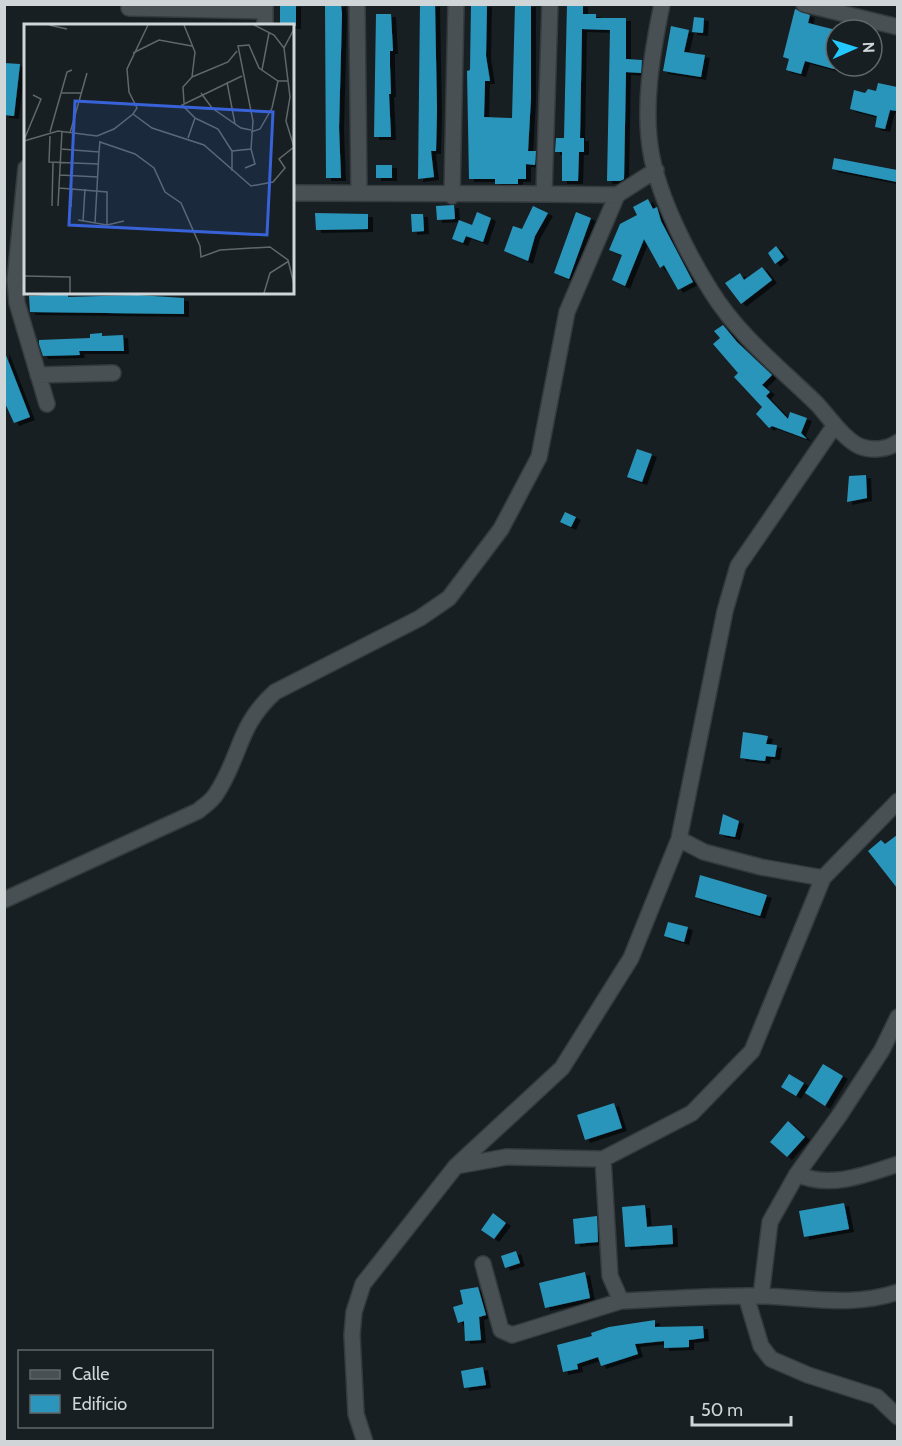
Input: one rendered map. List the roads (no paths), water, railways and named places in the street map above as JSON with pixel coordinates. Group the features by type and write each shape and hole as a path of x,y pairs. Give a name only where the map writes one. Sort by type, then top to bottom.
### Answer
{"street":[{"path":"357,4 359,193"},
{"path":"452,196 456,4"},
{"path":"544,194 550,4"},
{"path":"662,4 649,101 650,138 656,170 684,245 712,293 736,326 858,446 879,450 897,442"},
{"path":"804,4 897,27"},
{"path":"129,8 265,14"},
{"path":"294,193 452,196 617,195 656,170"},
{"path":"24,191 17,303 47,404"},
{"path":"4,900 198,811 215,796 243,731 260,705 275,692 420,618 449,598 501,529 539,457 567,312 617,195"},
{"path":"38,375 113,373"},
{"path":"365,1442 356,1414 352,1335 354,1312 363,1284 456,1166 562,1068 632,958 679,838 725,611 738,566 835,424"},
{"path":"456,1166 506,1157 603,1159 692,1113 752,1051 823,878 850,853 897,801"},
{"path":"679,838 704,852 760,867 823,878"},
{"path":"897,1017 864,1078 797,1174 770,1222 753,1296 761,1346 771,1359 808,1375 877,1397 897,1417"},
{"path":"603,1159 610,1276 621,1301"},
{"path":"797,1174 812,1181 831,1182 897,1164"},
{"path":"483,1264 501,1330 512,1335 621,1301 753,1296 824,1302 879,1298 897,1292"}]}
